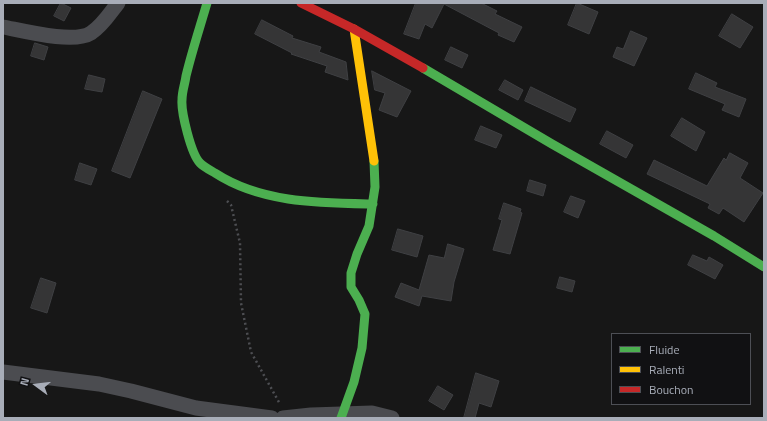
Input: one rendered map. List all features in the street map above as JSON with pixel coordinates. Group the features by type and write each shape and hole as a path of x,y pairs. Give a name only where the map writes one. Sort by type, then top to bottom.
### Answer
{"street":[{"path":"3,27 60,37 76,38 90,33 103,23 118,3"},
{"path":"208,3 194,44 184,83 182,105 189,138 198,161 220,178 249,189 287,198 328,203 373,204"},
{"path":"302,3 354,29 454,86 552,144 714,236 764,267"},
{"path":"342,416 354,382 360,355 365,314 351,287 351,273 369,226 375,187 373,152 354,29"},
{"path":"3,372 99,384 196,408 272,418"},
{"path":"283,418 311,415 342,416 372,413 392,418"}],"path":[{"path":"227,200 231,206 240,243 241,303 251,352 289,418"}],"building":[{"path":"61,3 71,8 64,21 54,16"},
{"path":"416,3 481,3 497,11 495,14 522,27 514,42 498,35 499,33 444,4 432,28 425,24 419,39 404,34"},
{"path":"577,3 598,12 589,34 568,25"},
{"path":"732,14 753,27 740,48 719,36"},
{"path":"262,20 293,36 292,38 321,47 319,52 346,62 348,80 325,72 327,66 291,54 292,53 255,34"},
{"path":"631,31 647,38 634,66 613,57 617,47 623,49"},
{"path":"35,43 48,47 44,60 31,56"},
{"path":"451,47 468,55 462,68 445,60"},
{"path":"372,71 411,91 397,117 379,110 385,93 375,90"},
{"path":"696,73 717,83 715,87 746,99 739,117 722,110 725,104 689,89"},
{"path":"89,75 105,79 102,92 85,89"},
{"path":"505,80 523,90 518,100 499,90"},
{"path":"531,87 576,109 570,122 525,101"},
{"path":"143,91 162,99 130,178 112,171"},
{"path":"682,118 705,132 696,151 671,136"},
{"path":"481,126 502,135 496,148 475,140"},
{"path":"607,131 633,145 626,158 600,144"},
{"path":"730,153 748,163 740,178 763,193 744,222 723,208 719,214 708,208 710,204 647,174 654,160 707,186 724,158 726,160"},
{"path":"80,163 97,169 91,185 75,180"},
{"path":"530,180 546,185 543,196 527,191"},
{"path":"571,196 585,201 578,218 564,212"},
{"path":"504,203 521,209 520,212 522,213 510,254 493,250 502,220 499,219"},
{"path":"398,229 423,236 417,257 392,250"},
{"path":"448,244 464,249 454,282 451,301 422,296 419,306 395,297 401,283 419,290 429,255 444,258"},
{"path":"693,255 707,261 709,257 723,265 715,279 688,265"},
{"path":"560,277 575,281 572,292 557,288"},
{"path":"41,278 56,283 47,313 31,308"},
{"path":"476,373 499,381 491,407 479,403 475,418 464,418"},
{"path":"438,386 453,395 444,410 429,401"}],"traffic: fast":[{"path":"207,3 188,67 182,97 183,114 187,133 193,151 200,163 233,183 271,196 311,202 373,204"},
{"path":"423,68 552,144 714,236 764,267"},
{"path":"341,418 354,382 362,348 365,314 351,287 351,273 369,226 375,187 374,161"}],"traffic: slow":[{"path":"354,29 374,161"}],"traffic: jam":[{"path":"301,3 354,29 423,68"}]}
